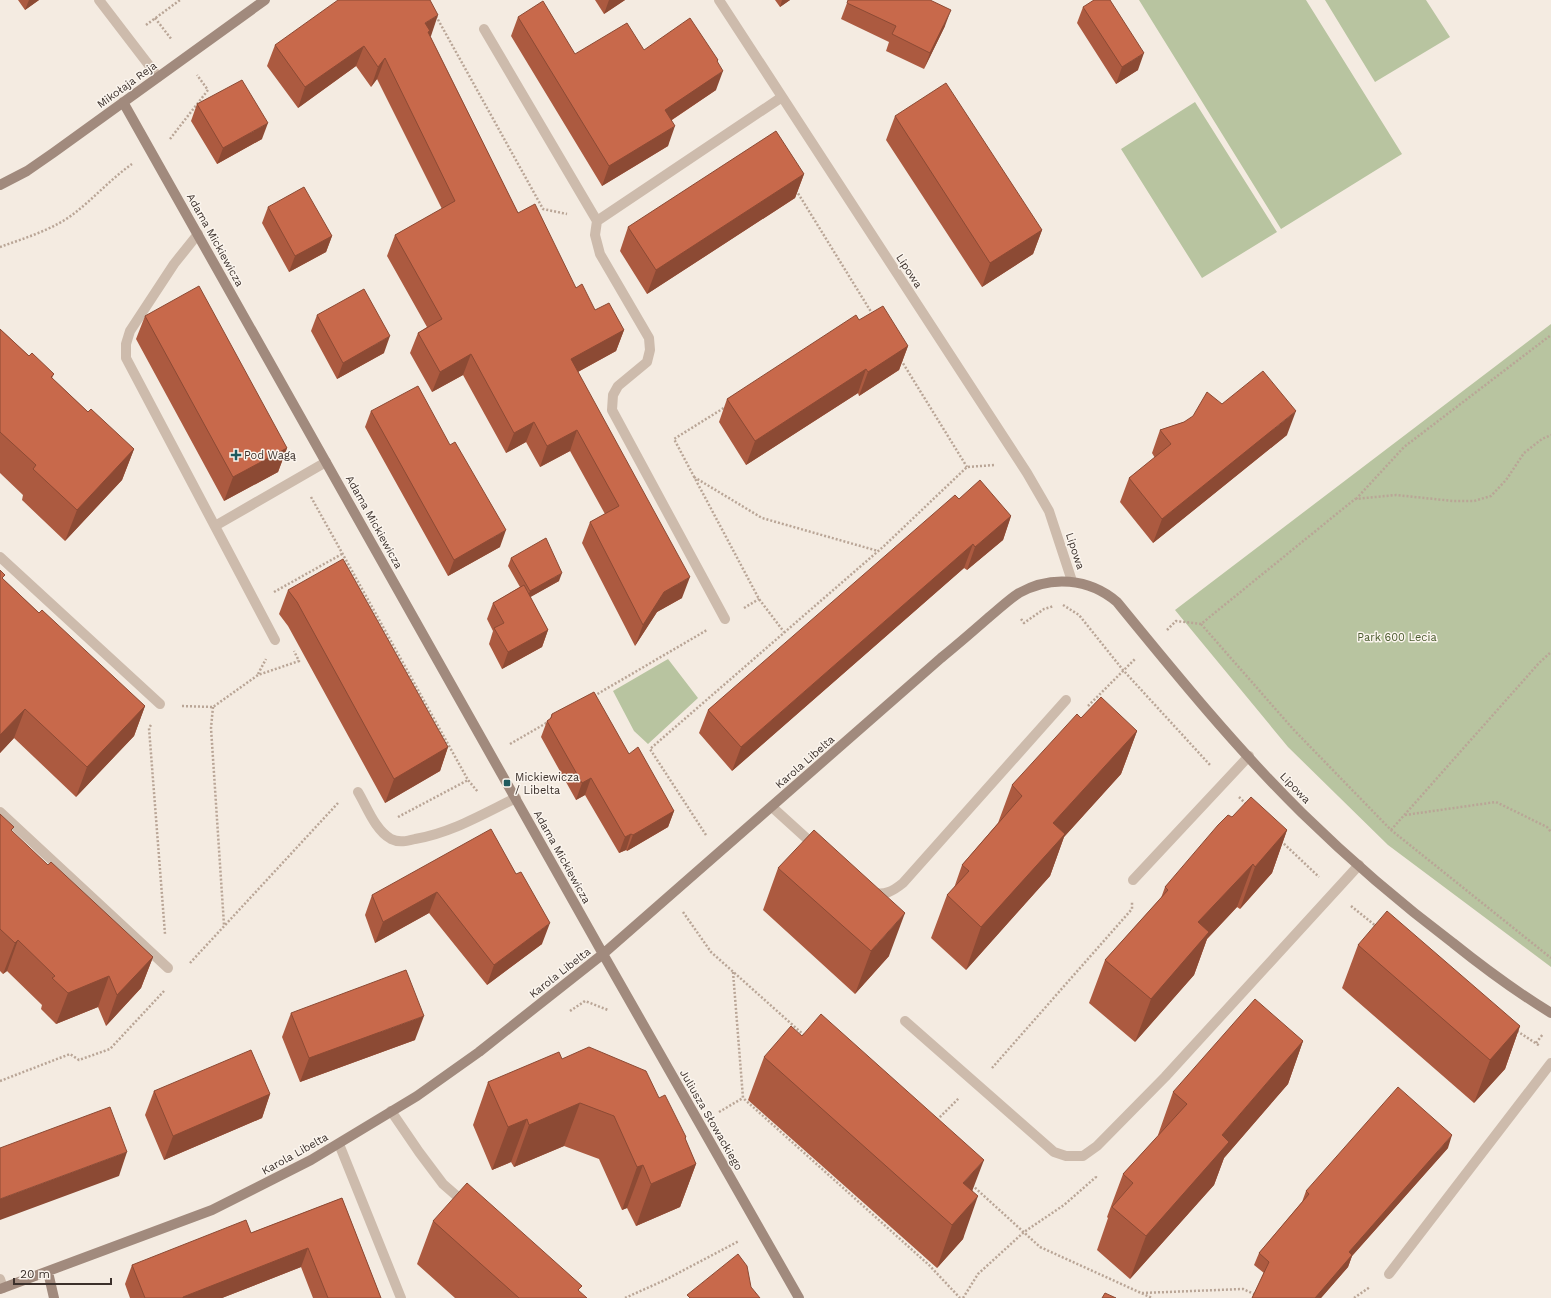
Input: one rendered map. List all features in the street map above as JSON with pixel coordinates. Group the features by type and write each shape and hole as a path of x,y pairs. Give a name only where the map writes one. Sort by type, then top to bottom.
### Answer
{"street":[{"path":"99,0 158,77"},
{"name":"Mikołaja Reja","path":"0,185 27,171 265,0"},
{"name":"Lipowa","path":"719,0 1027,473 1049,511 1072,581 1086,584 1109,595 1117,602 1151,644 1249,756 1302,812 1359,866 1427,924 1528,999 1551,1013"},
{"path":"484,29 597,221 595,235 600,254 649,338 650,350 647,362 618,386 613,394 612,410 725,619"},
{"path":"597,221 782,97"},
{"name":"Adama Mickiewicza","path":"123,102 603,954"},
{"path":"198,234 174,264 130,331 126,344 126,358 275,640"},
{"path":"215,526 326,462"},
{"path":"0,557 160,704"},
{"name":"Karola Libelta","path":"1,1286 48,1272 212,1210 304,1164 417,1096 479,1052 603,954 941,658 1007,603 1019,594 1041,585 1072,581"},
{"path":"860,885 871,892 881,895 892,891 903,883 1066,700"},
{"path":"1134,880 1249,756"},
{"path":"358,792 379,828 391,839 400,842 432,837 457,828 516,798"},
{"path":"772,807 825,854"},
{"path":"0,812 168,968"},
{"path":"905,1021 1054,1152 1066,1156 1083,1156 1097,1146 1165,1077 1359,866"},
{"name":"Juliusza Słowackiego","path":"603,954 799,1298"},
{"path":"1389,1274 1551,1063"},
{"path":"391,1111 443,1184 472,1210"},
{"path":"339,1144 401,1298"},
{"path":"48,1272 54,1298"}],"path":[{"path":"128,38 180,0"},
{"path":"434,13 543,209 597,221"},
{"path":"793,184 873,315 866,320"},
{"path":"1201,624 1355,499 1404,447 1551,336"},
{"path":"898,355 967,467"},
{"path":"734,402 674,439 759,599 784,632"},
{"path":"1355,499 1396,495 1453,501 1474,500 1491,496 1506,480 1524,453 1542,439 1551,435"},
{"path":"718,854 650,748 878,551 967,467 998,465"},
{"path":"694,477 762,518 878,551"},
{"path":"304,498 344,494"},
{"path":"311,497 468,780 492,810"},
{"path":"271,593 342,554"},
{"path":"592,697 759,599"},
{"path":"1007,603 1024,623 1044,609 1056,606"},
{"path":"1061,605 1080,615 1123,670 1250,808"},
{"path":"1066,700 1080,714 1123,670 1176,621 1201,624 1293,729 1391,830 1551,958"},
{"path":"177,705 213,706 258,675 299,661 292,648"},
{"path":"1391,830 1539,663 1551,652"},
{"path":"213,706 211,728 224,926"},
{"path":"491,754 552,720"},
{"path":"0,1081 70,1054 79,1060 110,1049 169,986 149,728 154,722"},
{"path":"379,828 468,780"},
{"path":"189,964 343,798 358,792"},
{"path":"1404,815 1496,802 1547,827 1551,832"},
{"path":"1280,840 1334,892 1383,932"},
{"path":"935,1121 958,1099 978,1085 1132,909 1134,880"},
{"path":"673,893 686,917 711,952 809,1039"},
{"path":"733,972 743,1098 929,1265 961,1298 978,1274 1024,1232 1064,1205 1096,1177 1083,1156"},
{"path":"566,1013 585,1001 607,1009 611,1014"},
{"path":"1516,1030 1541,1047"},
{"path":"700,1124 743,1098"},
{"path":"972,1185 1040,1247 1152,1298"},
{"path":"626,1298 665,1280 739,1241 742,1247"},
{"path":"1141,1293 1243,1289 1262,1298"}],"green space":[{"path":"1139,0 1306,0 1402,154 1281,229"},
{"path":"1325,0 1426,0 1450,37 1375,82"},
{"path":"1195,102 1277,232 1202,278 1121,149"},
{"name":"Park 600 Lecia","path":"1551,324 1551,967 1388,845 1288,747 1175,610"},
{"path":"668,659 698,698 648,744 634,731 613,691"}],"building":[{"path":"338,0 430,0 438,15 425,23 430,31 428,32 518,213 535,204 576,288 582,284 595,310 609,303 624,330 571,359 690,577 664,592 643,625 590,522 619,506 577,430 547,446 534,422 514,433 471,354 440,372 418,333 442,319 395,235 455,201 385,58 378,67 364,46 305,87 275,45"},
{"path":"848,0 930,0 951,10 930,53 892,34 896,26 847,3"},
{"path":"1094,0 1110,0 1144,53 1122,67 1083,7"},
{"path":"543,1 575,54 627,23 644,50 690,18 718,60 717,61 723,71 665,110 675,126 609,166 518,17"},
{"path":"242,80 268,123 223,148 197,104"},
{"path":"946,83 1042,230 990,263 895,116"},
{"path":"776,131 804,174 656,270 628,227"},
{"path":"304,187 332,236 295,256 268,207"},
{"path":"199,286 287,448 233,477 145,316"},
{"path":"364,289 390,336 343,363 317,315"},
{"path":"883,306 908,346 868,372 866,369 755,441 727,399 856,315 859,320"},
{"path":"0,329 29,356 32,353 54,374 51,377 88,412 91,409 134,449 77,510 33,469 36,465 0,432"},
{"path":"1263,371 1296,411 1162,519 1129,478 1171,444 1160,430 1184,422 1193,416 1207,392 1222,404"},
{"path":"418,386 450,445 455,442 506,530 454,560 371,411"},
{"path":"980,480 1011,516 975,547 973,544 741,747 708,710 955,495 959,499"},
{"path":"546,538 562,573 530,591 511,558"},
{"path":"343,559 448,747 394,779 297,602 288,590"},
{"path":"0,570 5,575 2,578 39,613 42,610 145,706 87,767 25,709 0,735"},
{"path":"524,585 548,630 508,652 494,628 504,623 493,603"},
{"path":"594,692 629,754 638,747 674,811 633,835 631,834 625,837 591,778 582,783 547,721 551,718 552,714"},
{"path":"1101,697 1137,731 1053,823 1065,834 981,927 947,895 969,871 962,865 1022,796 1012,785 1077,714 1081,718"},
{"path":"1251,797 1287,830 1255,867 1253,864 1198,922 1209,932 1151,999 1105,960 1168,890 1165,887 1218,825 1228,815 1232,817"},
{"path":"0,814 14,827 11,830 48,865 51,862 153,957 117,995 109,976 68,993 52,978 55,976 18,940 15,943 0,929"},
{"path":"491,829 516,874 521,872 550,923 494,965 437,892 383,922 372,895"},
{"path":"814,830 905,913 871,951 778,868"},
{"path":"1387,911 1520,1026 1490,1060 1358,945"},
{"path":"406,970 424,1016 309,1058 291,1013"},
{"path":"1255,999 1303,1041 1222,1135 1229,1142 1146,1236 1112,1207 1133,1183 1123,1174 1187,1104 1173,1092"},
{"path":"821,1014 984,1160 963,1183 978,1196 952,1225 764,1057 791,1026 802,1036"},
{"path":"589,1047 646,1071 659,1098 665,1095 686,1137 685,1138 696,1164 651,1184 643,1165 637,1167 614,1116 580,1103 529,1125 527,1119 508,1127 488,1082 559,1052 562,1059"},
{"path":"251,1050 270,1094 173,1136 154,1091"},
{"path":"1398,1087 1452,1135 1349,1252 1352,1255 1315,1298 1252,1298 1269,1262 1259,1253 1309,1194 1306,1191"},
{"path":"110,1107 127,1152 0,1199 0,1148"},
{"path":"467,1183 582,1286 578,1290 587,1298 519,1298 433,1221"},
{"path":"342,1198 381,1298 328,1298 308,1248 183,1298 145,1298 132,1265 246,1220 251,1233"},
{"path":"738,1254 747,1266 751,1287 760,1298 690,1298 687,1295"},
{"path":"1105,1293 1116,1298 1102,1298"}],"place":[{"name":"Pod Wagą","path":"236,455"},
{"name":"Mickiewicza / Libelta","path":"507,783"}]}
